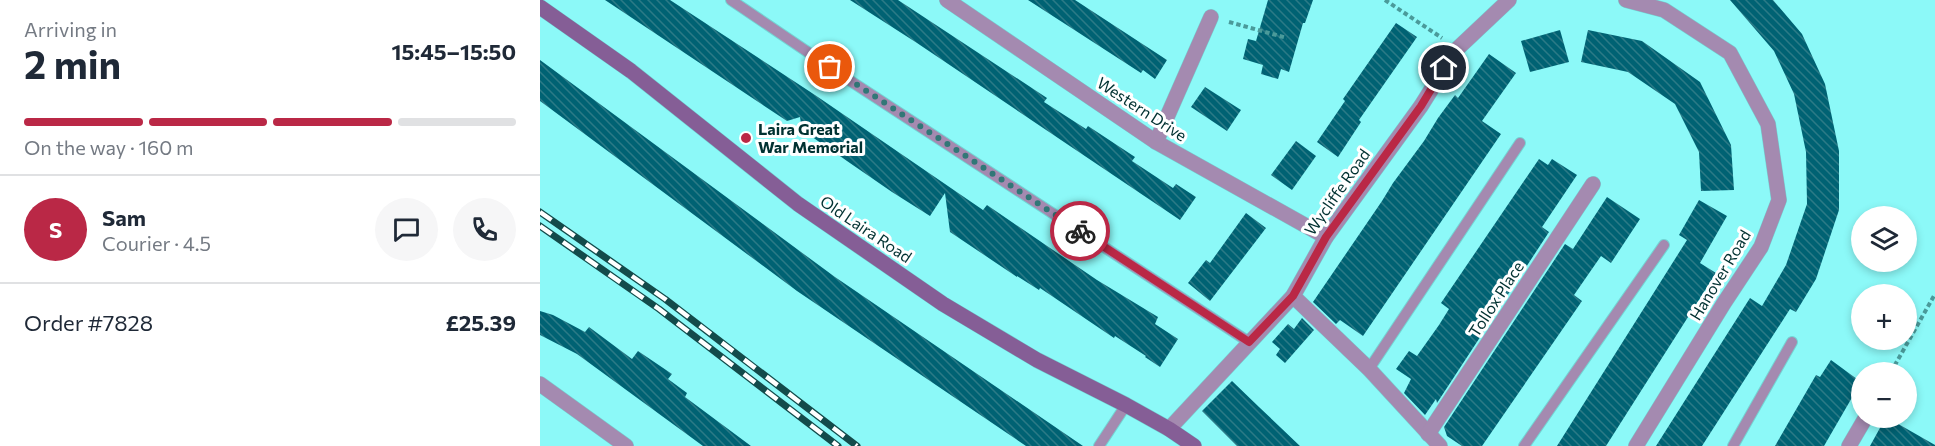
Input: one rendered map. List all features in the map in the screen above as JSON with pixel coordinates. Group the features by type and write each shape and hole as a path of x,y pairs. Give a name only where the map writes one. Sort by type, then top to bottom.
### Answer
{"main road":[{"name":"Old Laira Road","path":"540,7 631,70 798,204 943,304 1036,360 1126,405 1194,446"}],"street":[{"name":"Western Drive","path":"947,0 1156,142 1326,237"},
{"name":"Wycliffe Road","path":"1169,429 1293,296 1326,237 1421,106 1456,50 1509,0"},
{"name":"Hanover Road","path":"1626,0 1664,10 1730,53 1768,124 1779,200 1761,247 1636,446"},
{"path":"1156,142 1210,17"},
{"name":"Tollox Place","path":"1428,434 1593,184"},
{"path":"1293,296 1369,369 1440,446"},
{"path":"540,384 626,446"},
{"path":"1849,446 1860,428"}],"lane":[{"path":"731,0 859,87 1249,342"},
{"path":"1369,369 1520,143"},
{"path":"1524,446 1664,245"},
{"path":"1733,446 1792,342"},
{"path":"1099,446 1126,405"}],"path":[{"path":"1385,0 1439,35 1456,50"},
{"path":"1210,17 1287,38"},
{"path":"1897,362 1935,294"}],"building":[{"path":"605,0 670,0 815,95 983,210 987,205 1097,280 1158,317 1155,324 1178,339 1160,367 950,232 945,193 930,216 802,130 800,117 787,121"},
{"path":"850,0 898,0 1047,98 1044,102 1086,129 1088,126 1135,157 1132,161 1173,188 1176,184 1196,197 1180,220"},
{"path":"1028,0 1075,0 1167,60 1155,79 1143,70 1141,73"},
{"path":"1268,0 1313,0 1305,23 1303,23 1289,72 1281,69 1278,79 1261,74 1263,65 1243,59 1248,39 1256,41"},
{"path":"1730,0 1773,0 1802,34 1825,84 1839,151 1839,210 1816,279 1796,312 1790,309 1702,446 1656,446 1750,298 1762,306 1786,265 1807,204 1806,152 1794,94 1774,51"},
{"path":"1396,23 1417,37 1359,120 1361,122 1338,157 1317,142 1345,101 1343,99"},
{"path":"1560,30 1569,62 1530,72 1521,41"},
{"path":"1588,30 1642,41 1700,82 1731,145 1734,190 1701,191 1699,152 1675,104 1628,72 1581,62"},
{"path":"1489,54 1516,73 1482,121 1501,134 1363,336 1340,320 1336,324 1313,302 1438,118 1455,95 1458,98"},
{"path":"540,60 835,277 1083,446 1026,446 797,291 540,101"},
{"path":"1205,87 1241,110 1227,131 1191,107"},
{"path":"1296,141 1316,156 1292,190 1271,175"},
{"path":"1539,159 1548,165 1552,159 1577,175 1542,227 1549,232 1437,403 1436,399 1425,415 1404,393 1411,379 1396,369 1409,351 1417,356 1439,325 1449,309 1441,303"},
{"path":"1607,197 1640,219 1611,263 1601,256 1574,295 1582,301 1482,446 1462,446 1447,436 1444,427 1565,244 1573,249"},
{"path":"1699,200 1727,216 1700,263 1716,273 1606,446 1557,446 1687,240 1679,235"},
{"path":"1246,213 1266,228 1210,301 1188,283 1206,260 1210,263"},
{"path":"540,311 553,315 585,332 589,327 632,359 638,351 672,374 668,379 687,393 685,397 751,446 703,446 577,354 540,335"},
{"path":"1302,318 1314,330 1285,363 1276,355 1280,349 1272,342 1288,324 1294,329"},
{"path":"1831,360 1851,375 1851,399 1824,446 1775,446 1816,375 1820,377"},
{"path":"1232,381 1300,446 1237,446 1202,411"},
{"path":"1880,428 1905,428 1935,445 1935,446 1870,446"}],"railway":[{"path":"540,212 665,299 857,446"},
{"path":"540,226 659,309 838,446"}],"way so far":[{"path":"830,67 1080,231"}],"place":[{"name":"Laira Great War Memorial","path":"746,138"}],"route":[{"path":"1080,231 1249,342 1293,296 1326,237 1421,106 1444,68"}]}
